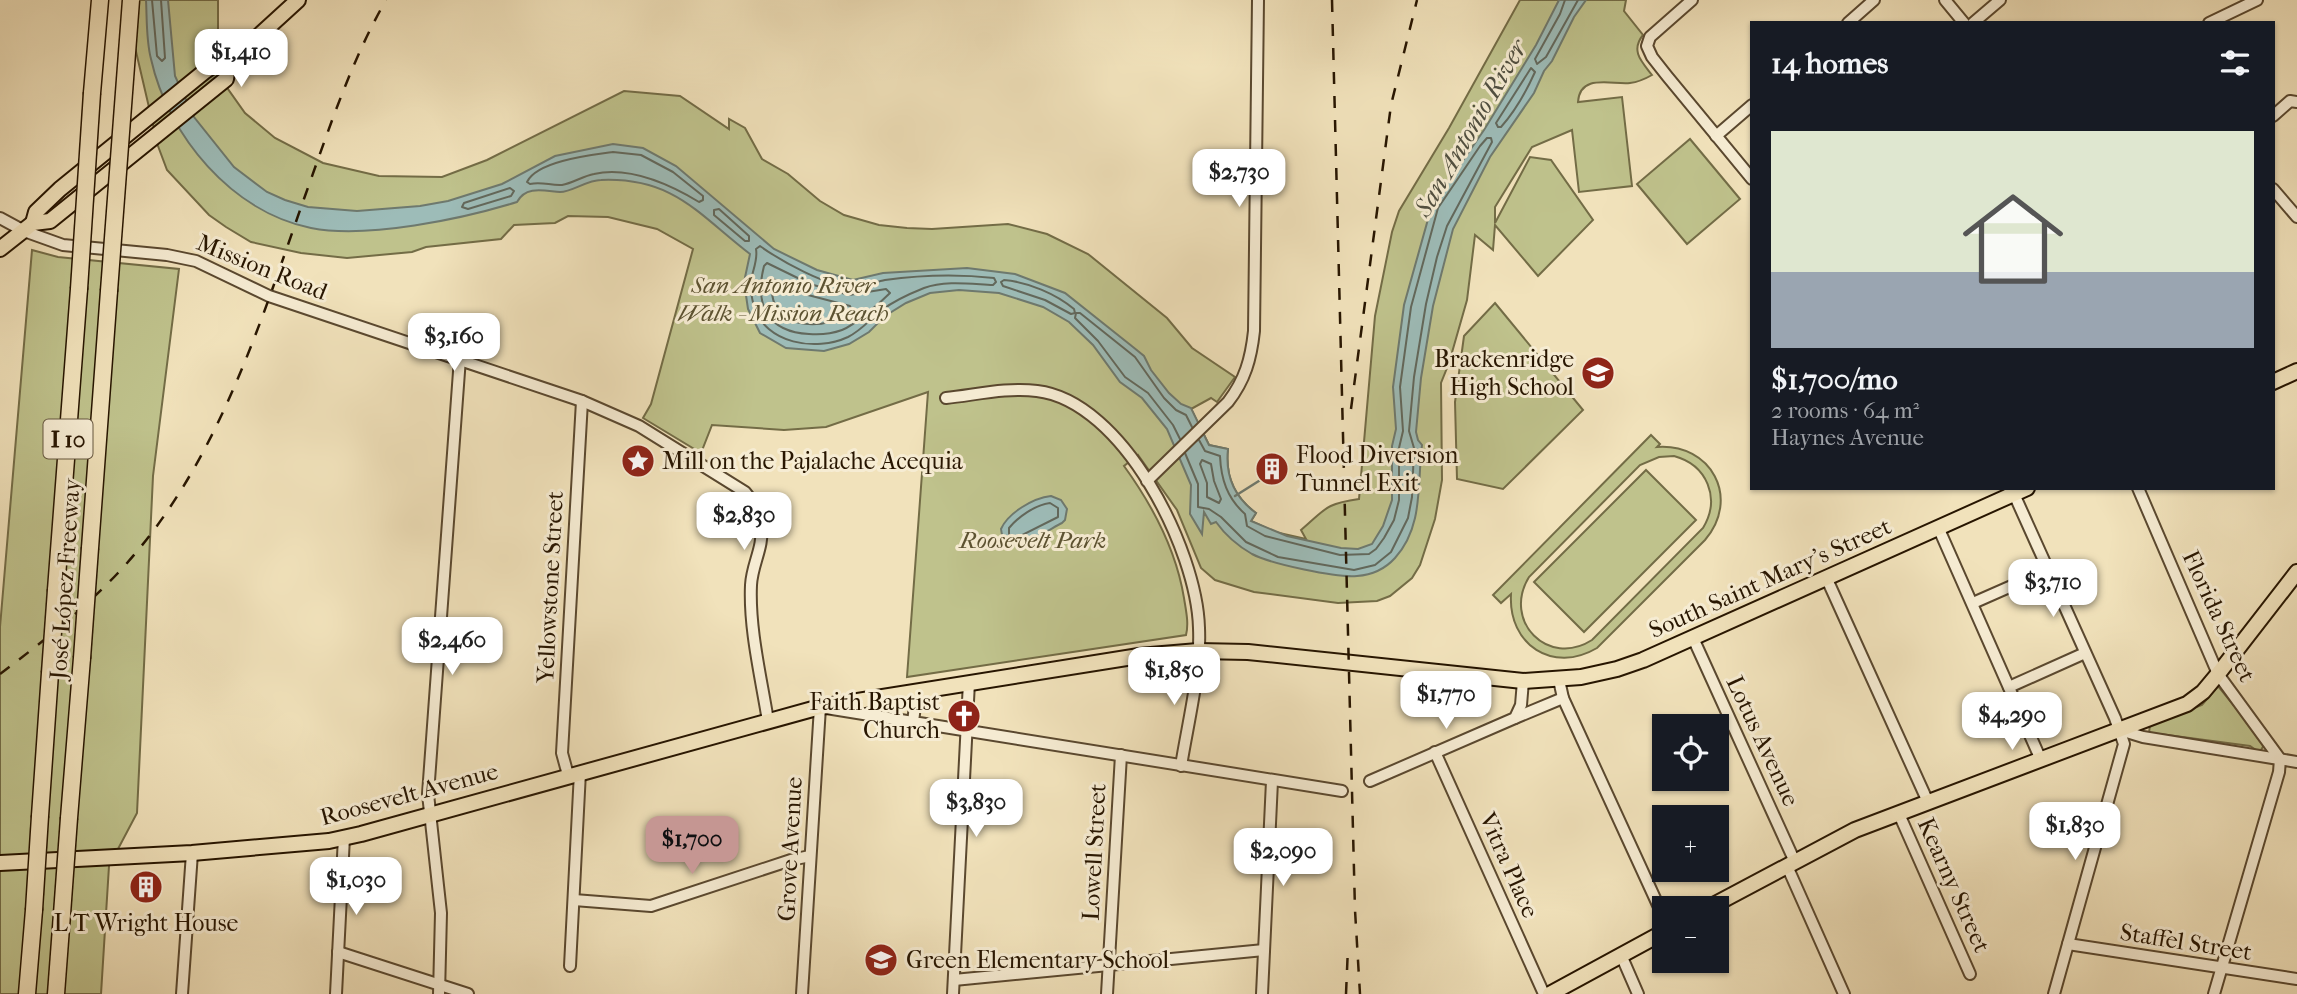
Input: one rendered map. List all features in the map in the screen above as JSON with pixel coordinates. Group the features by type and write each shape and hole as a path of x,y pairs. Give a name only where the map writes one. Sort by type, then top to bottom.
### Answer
{"highway":[{"name":"José López Freeway","path":"27,994 100,0"},
{"name":"José López Freeway","path":"56,994 131,0"}],"main road":[{"path":"28,227 36,212 60,189 204,72 214,65 228,64 298,0"},
{"path":"0,249 28,227 50,220 226,79 228,64"},
{"path":"2275,381 2297,371"},
{"name":"South Saint Mary's Street","path":"1198,651 1248,652 1523,681 1559,680 1616,669 1693,638 2017,490"},
{"path":"1729,897 1855,830 2187,704 2203,692 2218,674 2297,572"},
{"name":"Roosevelt Avenue","path":"0,863 192,853 344,838 820,707 1135,656 1198,651"},
{"path":"1550,994 1652,938"}],"street":[{"path":"1147,481 1239,388 1250,361 1254,331 1258,0"},
{"path":"1692,0 1650,37 1647,46 1652,57 1750,177"},
{"path":"1850,21 1874,0"},
{"path":"1945,0 1962,21"},
{"path":"1975,21 2000,0"},
{"path":"2213,21 2257,0"},
{"path":"2275,114 2290,101 2297,102"},
{"path":"1716,136 1750,107"},
{"path":"2275,191 2297,217"},
{"name":"Mission Road","path":"0,218 28,227 63,245 167,255 196,261 269,296 582,401 639,426 745,492 756,506 763,535 751,581 751,606 768,721"},
{"path":"439,989 441,913 428,794 460,358"},
{"path":"946,398 1023,391 1053,394 1073,403 1097,419 1111,433 1163,506 1187,562 1199,626 1198,651 1181,766"},
{"name":"Yellowstone Street","path":"570,966 574,773 562,752 582,401"},
{"path":"2017,490 2048,570 2120,730 2123,751 2054,994"},
{"name":"Florida Street","path":"2139,490 2218,674 2280,759"},
{"path":"1938,527 2041,760"},
{"path":"1973,603 2048,570"},
{"path":"1826,577 1928,802"},
{"name":"Lotus Avenue","path":"1693,638 1844,994"},
{"path":"2009,687 2085,653"},
{"path":"1559,680 1563,698 1654,896"},
{"path":"953,994 969,681"},
{"path":"1515,718 1521,705 1523,681"},
{"path":"913,722 917,690"},
{"path":"1370,781 1563,698"},
{"name":"Roosevelt Avenue","path":"820,707 1342,791"},
{"name":"Grove Avenue","path":"802,994 820,707"},
{"path":"2120,730 2143,737 2297,762"},
{"name":"Vitra Place","path":"1435,752 1544,994"},
{"name":"Lowell Street","path":"1107,994 1121,755"},
{"path":"2214,994 2280,772 2280,759"},
{"path":"1262,994 1272,781"},
{"name":"Kearny Street","path":"1899,814 1970,974"},
{"path":"336,994 344,838"},
{"path":"183,994 192,853"},
{"path":"573,900 651,906 790,860 810,856"},
{"name":"Staffel Street","path":"2068,944 2297,979"},
{"path":"954,980 1264,950"},
{"path":"338,952 439,989 468,994"},
{"path":"1621,955 1638,994"}],"green space":[{"name":"San Antonio River Walk - Mission Reach","path":"124,0 218,0 218,41 228,89 245,113 275,138 323,163 379,176 442,177 487,160 624,91 680,96 729,129 729,119 745,128 762,159 788,174 820,201 844,215 879,225 907,228 1008,224 1047,234 1088,254 1167,318 1192,348 1235,377 1217,402 1211,398 1191,409 1209,445 1228,449 1228,468 1233,485 1242,500 1256,513 1251,521 1275,532 1306,539 1301,530 1321,512 1332,505 1359,499 1375,316 1392,232 1399,211 1520,0 1626,0 1624,11 1643,35 1637,51 1652,75 1630,83 1591,84 1584,87 1578,102 1622,97 1632,186 1579,192 1572,130 1532,147 1495,207 1495,223 1530,157 1551,160 1593,220 1538,276 1495,225 1493,250 1475,235 1467,300 1441,383 1442,480 1435,519 1420,565 1412,578 1390,596 1377,601 1338,603 1254,592 1215,580 1201,568 1177,510 1138,455 1124,466 1154,512 1169,545 1184,598 1186,635 907,677 928,392 826,427 784,430 712,425 701,453 643,418 651,404 693,249 657,229 608,217 568,216 555,223 514,225 501,239 347,258 301,253 251,242 209,215 167,170 158,146"},
{"path":"1690,139 1740,199 1687,244 1637,184"},
{"path":"32,250 58,257 179,269 153,476 137,813 109,866 101,994 0,994 0,627"},
{"path":"1495,303 1583,410 1503,489 1457,479 1455,402 1464,336"},
{"path":"1651,435 1660,444 1657,447 1676,448 1692,454 1715,476 1720,491 1720,507 1715,524 1705,540 1597,648 1565,658 1536,650 1517,628 1512,612 1511,594 1501,603 1493,595","holes":["1674,456 1695,467 1708,484 1711,505 1703,528 1592,640 1576,647 1560,648 1546,644 1534,636 1525,624 1521,609 1522,593 1529,577 1640,465 1659,457"]},
{"path":"1646,470 1696,520 1584,632 1534,582"},
{"path":"2218,686 2263,741 2261,750 2250,746 2160,734 2153,736 2149,733 2150,725 2202,705"}],"water":[{"path":"146,0 168,0 175,76 194,117 234,167 267,192 308,207 357,211 420,206 448,201 502,184 555,156 613,144 643,148 676,166 774,249 817,270 853,280 883,273 967,268 1015,274 1065,293 1144,356 1169,393 1181,404 1191,408 1209,445 1228,449 1228,468 1233,485 1242,500 1256,513 1251,521 1287,536 1358,549 1372,544 1383,526 1392,500 1392,446 1396,429 1393,387 1404,305 1432,205 1484,130 1536,45 1559,0 1586,0 1574,17 1534,93 1490,157 1453,229 1433,306 1421,378 1416,432 1422,445 1417,504 1411,532 1404,546 1387,565 1378,571 1348,576 1288,566 1252,554 1232,540 1216,522 1211,524 1204,512 1202,534 1190,514 1191,485 1167,429 1142,398 1120,382 1093,345 1069,322 1043,307 999,293 959,290 930,293 885,316 869,332 849,344 824,351 786,348 760,333 748,309 744,282 750,254 684,201 648,185 626,181 601,180 560,192 531,191 525,193 517,202 414,226 334,231 311,228 282,219 255,206 230,188 188,142 172,116 151,59"},
{"path":"1051,496 1061,500 1067,509 1062,523 1027,541 1010,543 1004,539 1001,529 1009,517 1029,503"}],"waterway":[{"path":"1235,496 1262,479"}],"railway":[{"path":"0,674 104,588 152,533 182,489 208,443 251,346 341,96 386,0"},
{"path":"1332,0 1355,910 1360,994"},
{"path":"1351,409 1391,105 1417,0"},
{"path":"1346,994 1348,947"}],"place":[{"name":"Brackenridge High School","path":"1598,373"},
{"name":"Mill on the Pajalache Acequia","path":"638,461"},
{"name":"Flood Diversion Tunnel Exit","path":"1272,469"},
{"name":"Faith Baptist Church","path":"964,716"},
{"name":"L T Wright House","path":"146,887"},
{"name":"Green Elementary School","path":"881,960"}],"water label":[{"name":"San Antonio River","path":"1470,128"}],"park label":[{"name":"Roosevelt Park","path":"1033,540"}]}
